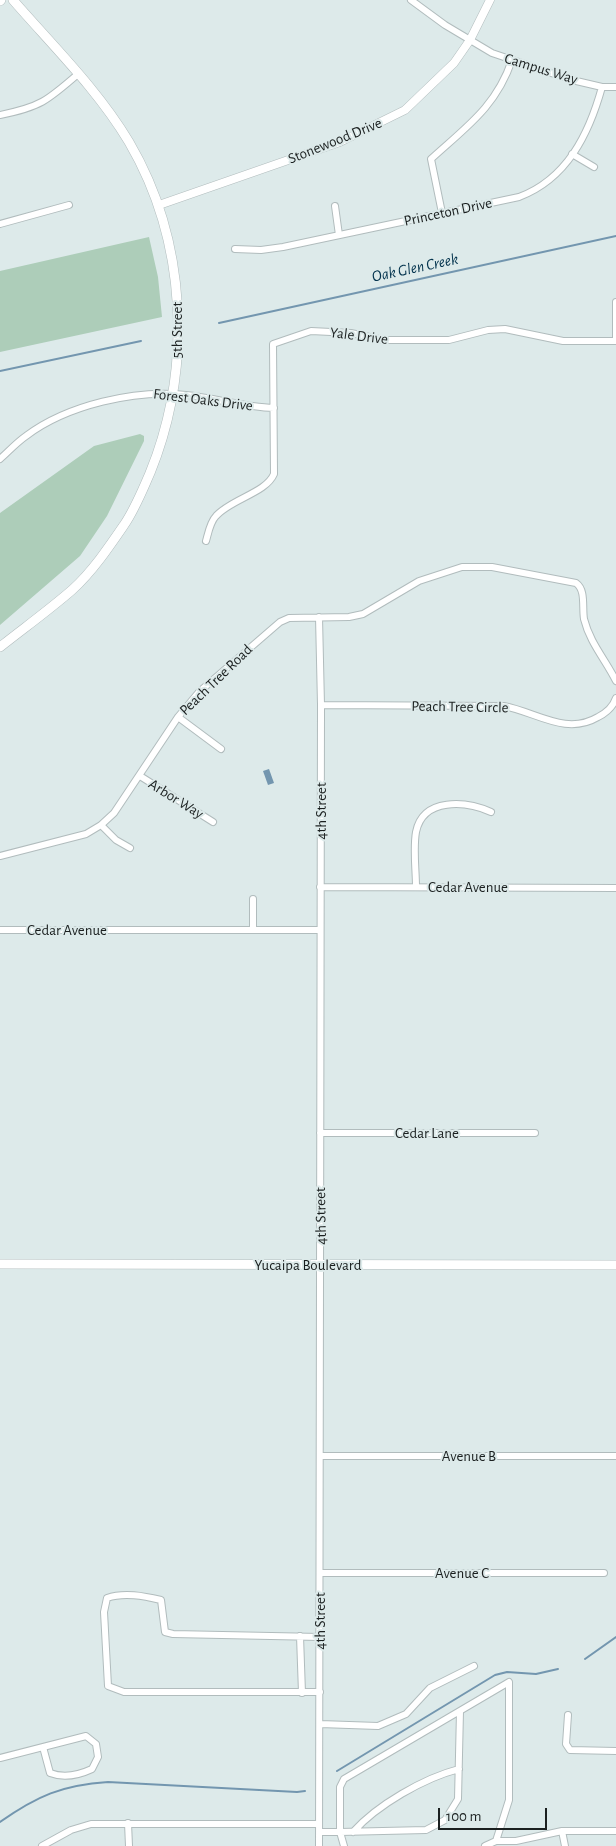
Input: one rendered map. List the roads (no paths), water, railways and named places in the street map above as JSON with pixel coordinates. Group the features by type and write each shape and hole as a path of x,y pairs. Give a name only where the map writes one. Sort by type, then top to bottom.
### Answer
{"main road":[{"name":"5th Street","path":"0,647 73,589 126,523 156,458 173,394 177,369 178,309 171,253 159,204 129,143 109,112 13,0"},
{"name":"Yucaipa Boulevard","path":"0,1264 616,1264"}],"street":[{"name":"Campus Way","path":"410,0 492,54 602,87 616,87"},
{"name":"Stonewood Drive","path":"159,204 316,151 388,120 405,110 454,63 470,40 490,0"},
{"path":"442,213 431,159 480,115 494,98 504,82 512,60"},
{"path":"0,115 30,109 50,99 78,74"},
{"name":"Princeton Drive","path":"235,249 262,250 340,235 519,197 538,190 554,178 572,154 594,115 602,87"},
{"path":"572,154 594,167"},
{"path":"0,224 69,205"},
{"path":"335,206 340,235"},
{"path":"616,302 616,341"},
{"name":"Yale Drive","path":"206,541 214,517 231,503 271,482 274,474 273,344 312,331 351,333 383,340 449,340 488,330 505,329 563,341 616,341"},
{"name":"Forest Oaks Drive","path":"0,459 26,436 85,407 144,394 173,394 274,408"},
{"path":"319,617 349,617 363,614 424,578 462,568 492,568 570,580 580,586 582,612 588,634 616,681"},
{"name":"4th Street","path":"319,617 321,705 320,1134 322,1265 319,1846"},
{"name":"Peach Tree Road","path":"0,856 86,834 101,825 114,813 178,717 200,692 280,622 289,618 319,617"},
{"name":"Peach Tree Circle","path":"321,705 504,706 517,708 548,721 572,725 591,721 600,716 609,710 616,698"},
{"path":"178,717 221,749"},
{"name":"Arbor Way","path":"140,776 213,822"},
{"path":"416,887 416,832 422,818 427,813 439,806 459,804 477,806 491,812"},
{"path":"101,825 116,840 130,848"},
{"name":"Cedar Avenue","path":"320,887 616,888"},
{"path":"253,899 253,930"},
{"name":"Cedar Avenue","path":"0,930 320,930"},
{"name":"Cedar Lane","path":"320,1134 535,1134"},
{"name":"Avenue B","path":"321,1456 616,1456"},
{"name":"Avenue C","path":"320,1574 604,1573"},
{"path":"320,1636 173,1634 165,1632 161,1600 146,1596 115,1596 107,1598 104,1612 108,1686 117,1690 320,1692"},
{"path":"300,1636 302,1693"},
{"path":"320,1724 378,1726 406,1714 430,1688 474,1666"},
{"path":"344,1846 340,1832 340,1787 344,1779 509,1682 509,1800 496,1841"},
{"path":"42,1846 71,1830 91,1824 128,1823 319,1828 340,1832 426,1830 445,1820 458,1799 460,1711"},
{"path":"568,1715 566,1744 570,1750 616,1751"},
{"path":"0,1758 43,1747 86,1736 96,1744 98,1757 92,1770 78,1774 57,1776 50,1773 43,1747"},
{"path":"353,1832 365,1818 410,1791 438,1775 459,1769"},
{"path":"128,1823 129,1846"},
{"path":"562,1831 565,1846"},
{"path":"485,1846 496,1841 516,1841 562,1831 616,1831"}],"water":[{"path":"269,769 274,783 268,785 263,771"}],"waterway":[{"name":"Oak Glen Creek","path":"219,323 616,236"},
{"name":"Oak Glen Creek","path":"0,371 141,341"},
{"path":"585,1659 616,1637"},
{"path":"337,1771 495,1675 507,1672 536,1674 558,1669"},
{"path":"0,1822 26,1805 51,1793 77,1786 108,1782 305,1791"}]}
